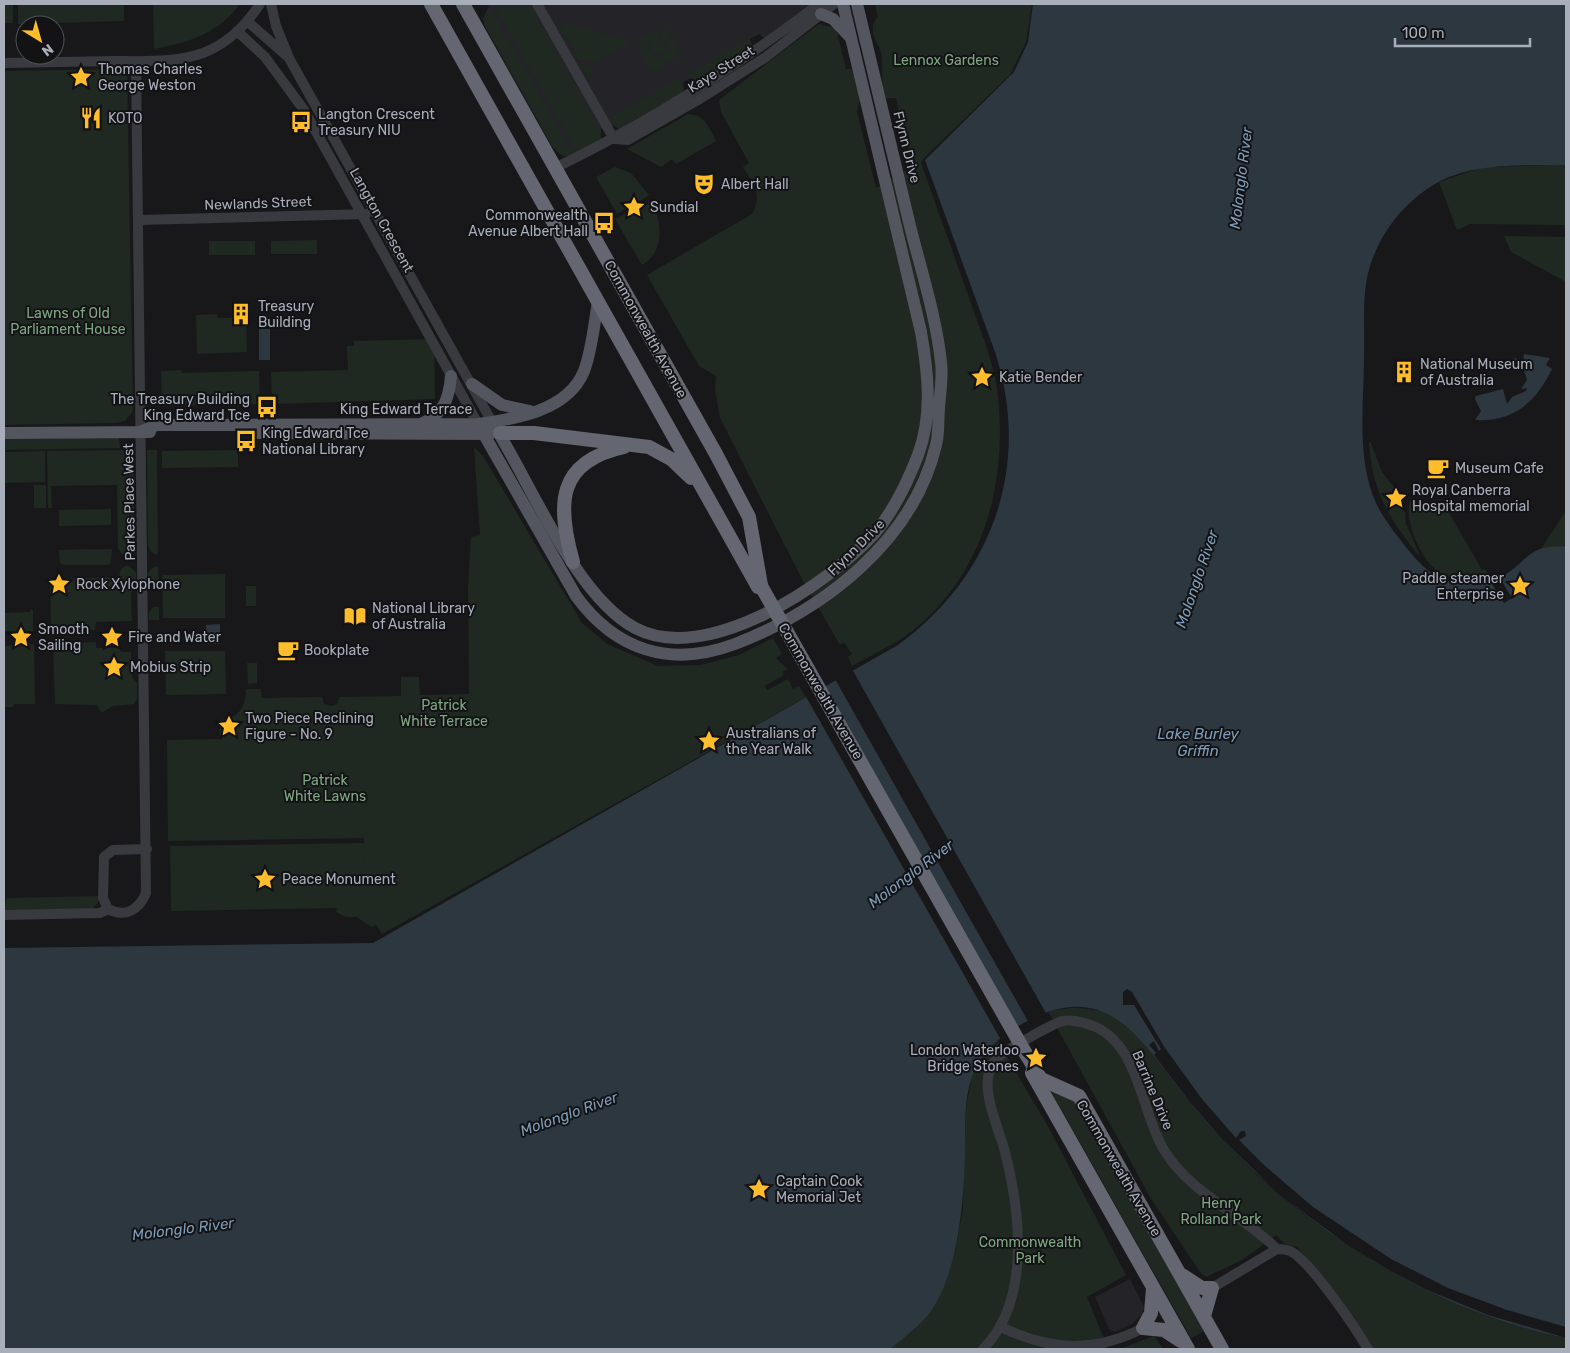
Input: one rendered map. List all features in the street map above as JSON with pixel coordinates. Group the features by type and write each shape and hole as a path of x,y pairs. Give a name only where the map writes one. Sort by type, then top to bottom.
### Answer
{"highway":[{"name":"Commonwealth Avenue","path":"431,4 1025,1055 1186,1346"},
{"name":"Commonwealth Avenue","path":"463,4 716,454 749,517 759,587 807,676 1025,1055 1041,1079 1079,1096 1222,1349"},
{"path":"496,428 649,447 667,456 703,488"},
{"path":"572,562 562,516 565,495 572,478 590,459 602,453 635,445"},
{"path":"1179,1273 1195,1284 1212,1288 1204,1316"},
{"path":"1153,1288 1151,1313 1143,1328 1164,1330 1186,1346"}],"main road":[{"name":"Flynn Drive","path":"496,428 572,562 606,607 620,619 655,636 674,639 693,638 731,629 784,603 819,582 874,533 901,491 918,454 926,425 928,382 926,362 843,4"},
{"name":"Flynn Drive","path":"481,430 576,596 589,614 605,628 637,647 655,652 691,655 710,653 756,636 824,597 878,550 909,510 930,466 937,443 942,363 857,4"},
{"path":"820,9 832,18 851,39"},
{"name":"King Edward Terrace","path":"4,433 142,431 158,433 363,432 481,430 496,428 535,412 562,397 583,373 598,302"},
{"path":"421,424 444,408 450,392 451,376"},
{"path":"472,384 504,406 535,412"},
{"name":"King Edward Terrace","path":"142,431 158,425 421,424 481,430"}],"street":[{"path":"4,63 170,60 196,55 216,46 237,31 260,4"},
{"name":"Langton Crescent","path":"271,4 276,26 289,58 496,428"},
{"path":"536,4 614,139"},
{"name":"Kaye Street","path":"555,168 614,139 628,140 698,100 766,57 820,9 834,4"},
{"name":"Langton Crescent","path":"247,21 289,58"},
{"name":"Langton Crescent","path":"237,31 265,57 304,110 481,430"},
{"name":"Parkes Place West","path":"108,909 115,913 125,913 139,906 146,893 140,449 142,431 136,61"},
{"name":"Newlands Street","path":"139,220 361,214 377,216"},
{"path":"395,274 407,268"},
{"path":"4,915 100,913 108,909 103,898 104,857 114,850 146,849"},
{"name":"Barrine Drive","path":"983,1349 1001,1327 1016,1284 1017,1227 1014,1188 989,1094 988,1076 997,1058 1063,1021 1086,1023 1113,1040 1129,1063 1148,1115 1172,1161 1190,1181 1277,1249 1291,1252 1299,1257 1330,1295 1368,1349"},
{"path":"1212,1288 1277,1249"},
{"path":"1001,1327 1042,1344 1067,1348 1095,1348 1111,1343 1143,1328"}],"shaded area":[{"path":"487,4 813,4 765,39 759,34 750,39 752,46 695,82 690,78 683,82 684,90 620,129 610,124 600,130 601,139 579,154 564,156 553,147 485,26 483,18 489,7"},
{"path":"1130,1279 1144,1307 1142,1314 1132,1324 1115,1332 1109,1329 1095,1297"}],"green space":[{"path":"4,4 13,4 13,23 4,23"},
{"path":"18,4 124,4 124,21 65,23 65,15 18,15"},
{"path":"153,4 240,4 232,14 202,35 179,44 154,49"},
{"path":"500,4 529,4 601,131 600,140 577,152 495,7"},
{"name":"Lennox Gardens","path":"875,4 1032,4 1026,42 1010,75 921,163 993,367 1000,423 999,457 995,490 986,522 974,553 957,582 936,609 904,637 852,666 848,657 852,654 844,642 840,645 802,579 720,418 715,390 716,376 699,366 647,275 752,214 757,201 757,195 754,185 743,167 749,163 721,112 719,100 819,24 836,28 846,69 851,69 862,91 857,112 876,188 914,166 908,153 909,145 905,140 896,98 885,98 882,81 881,52 873,34 873,25 878,17"},
{"path":"489,7 574,155 564,156 552,146 485,26 484,16"},
{"path":"566,23 631,41 592,63 579,60 561,29"},
{"path":"665,25 679,53 677,58 668,63 663,54 666,50 666,44 661,38"},
{"path":"661,27 658,37 649,43 638,40"},
{"path":"749,39 751,49 698,83 688,74"},
{"path":"657,40 662,42 664,47 662,52 657,54 652,52 650,47 652,42"},
{"path":"635,42 648,45 650,54 655,57 661,56 666,65 656,70 650,68"},
{"path":"580,64 591,67 596,76 588,77"},
{"name":"Lawns of Old Parliament House","path":"127,69 133,411 125,421 116,423 4,425 4,71"},
{"path":"680,78 684,92 618,129 611,117"},
{"name":"Albert Hall","path":"688,114 699,116 709,127 716,141 676,164 672,159 661,167 627,149"},
{"path":"1566,165 1566,225 1470,224 1457,230 1439,182 1483,167"},
{"path":"615,167 631,173 649,195 640,201 631,199 626,203 625,209 617,214 596,177"},
{"path":"652,200 658,217 658,244 650,259 642,265 615,219 627,213 637,215 642,205"},
{"path":"1504,236 1566,237 1566,282 1511,252"},
{"path":"317,240 317,254 271,254 271,241"},
{"path":"209,241 255,241 255,255 209,255"},
{"path":"217,314 218,318 246,318 247,352 197,354 196,315"},
{"path":"434,339 435,399 272,404 271,372 348,370 347,346 354,346 354,341"},
{"path":"181,370 182,373 259,371 260,404 162,406 161,371"},
{"path":"119,437 120,448 4,450 4,439"},
{"path":"1369,442 1382,472 1398,492 1395,503 1405,511 1406,524 1421,558 1400,531 1385,505 1374,476"},
{"path":"474,447 483,456 582,623 607,644 658,666 700,665 739,655 773,638 782,654 776,658 788,669 782,672 784,675 765,686 767,690 788,679 793,689 799,686 806,697 382,934 376,925 371,927 357,917 346,917 336,912 337,908 171,911 170,846 364,843 365,885 364,838 168,841 167,740 220,739 220,720 237,714 245,701 246,689 261,689 262,698 322,697 324,704 332,706 337,704 340,697 401,696 401,677 419,677 420,695 469,694 468,586 471,537 480,535"},
{"path":"133,450 135,549 131,555 127,556 123,555 118,548 117,485 51,486 52,508 48,508 47,451"},
{"path":"147,450 157,450 158,554 156,555 150,551 148,544"},
{"path":"238,450 238,467 162,468 162,451"},
{"path":"45,451 45,482 4,483 4,452"},
{"path":"34,485 46,485 46,508 34,508"},
{"path":"1411,500 1423,507 1445,506 1482,570 1485,569 1488,576 1476,580 1463,580 1445,575 1433,567 1420,550 1411,528 1409,508"},
{"path":"111,509 111,525 59,526 59,510"},
{"path":"1566,513 1566,546 1541,549 1563,515"},
{"path":"112,549 111,562 108,565 64,565 60,563 59,550"},
{"path":"127,565 136,572 136,588 131,593 132,621 96,622 95,630 51,631 50,579 119,577 121,569"},
{"path":"156,566 158,568 159,584 153,585 148,574"},
{"path":"225,574 225,618 163,618 162,575"},
{"path":"246,586 256,586 256,606 246,606"},
{"path":"153,607 159,607 159,620 149,620 149,612"},
{"path":"30,610 33,610 33,631 4,631 4,613 30,612"},
{"path":"96,642 96,648 120,648 121,652 131,652 132,677 137,683 137,699 134,704 113,706 101,713 97,705 55,704 53,644"},
{"path":"34,644 35,704 14,704 13,707 4,707 4,646"},
{"path":"165,651 225,651 226,694 166,695"},
{"path":"247,663 257,663 257,683 248,684"},
{"path":"99,896 98,903 92,909 4,911 7,898"},
{"name":"Henry Rolland Park","path":"1072,1008 1091,1009 1114,1016 1129,1027 1148,1047 1188,1100 1227,1145 1285,1200 1331,1234 1394,1273 1427,1290 1495,1319 1530,1330 1566,1338 1566,1349 1373,1349 1340,1299 1297,1247 1285,1244 1276,1235 1242,1260 1206,1277 1200,1272 1150,1197 1048,1011"},
{"name":"Commonwealth Park","path":"997,1040 1050,1130 1126,1275 1087,1297 1108,1349 890,1349 914,1330 955,1251 963,1209 966,1108 971,1080 977,1064"},
{"path":"1063,1080 1204,1331 1191,1338 1049,1088"},
{"path":"1154,1336 1163,1349 1120,1349"}],"water":[{"name":"Lake Burley Griffin","path":"1033,4 1566,4 1566,165 1476,169 1443,180 1427,189 1400,212 1380,241 1368,274 1364,309 1362,431 1366,468 1370,486 1379,509 1410,552 1431,573 1438,577 1452,582 1476,584 1500,577 1540,549 1566,546 1566,1338 1511,1324 1457,1304 1404,1279 1354,1249 1306,1215 1261,1178 1220,1137 1133,1033 1116,1019 1096,1009 1074,1007 1049,1011 1020,1025 991,1046 980,1060 972,1077 967,1096 963,1194 953,1260 938,1299 928,1315 915,1329 890,1349 4,1349 4,948 373,943 898,645 931,617 958,586 980,552 996,515 1006,476 1009,436 1005,394 995,352 925,160 1014,72 1028,42"},
{"path":"259,329 270,329 270,360 259,360"},
{"path":"1524,354 1550,358 1546,365 1552,369 1539,391 1522,408 1501,418 1475,420 1481,411 1475,399 1476,396 1503,389 1507,404 1512,397 1526,391 1527,388 1521,389 1527,380 1524,370 1511,361 1515,358 1523,363"},
{"path":"220,624 220,644 206,644 206,625"}],"pier":[{"path":"1498,575 1512,598 1504,603 1489,579"},
{"path":"852,669 1047,1015 1029,1023 965,910 835,679"},
{"path":"823,685 1017,1030 1001,1040 805,695"},
{"path":"1127,989 1132,992 1165,1048 1202,1099 1236,1138 1241,1131 1245,1131 1246,1136 1239,1140 1264,1165 1313,1207 1391,1259 1448,1288 1507,1310 1566,1327 1566,1338 1488,1315 1425,1289 1349,1246 1280,1195 1222,1139 1189,1101 1154,1055 1156,1053 1149,1045 1154,1041 1159,1051 1161,1049 1134,1005 1123,1005 1123,992"}],"place":[{"name":"Thomas Charles George Weston","path":"81,77"},
{"name":"KOTO","path":"91,118"},
{"name":"Langton Crescent Treasury NIU","path":"301,122"},
{"name":"Albert Hall","path":"704,184"},
{"name":"Sundial","path":"634,207"},
{"name":"Commonwealth Avenue Albert Hall","path":"604,223"},
{"name":"Treasury Building","path":"241,314"},
{"name":"National Museum of Australia","path":"1404,372"},
{"name":"Katie Bender","path":"982,377"},
{"name":"The Treasury Building King Edward Tce","path":"267,407"},
{"name":"King Edward Tce National Library","path":"246,441"},
{"name":"Museum Cafe","path":"1438,468"},
{"name":"Royal Canberra Hospital memorial","path":"1396,498"},
{"name":"Rock Xylophone","path":"59,584"},
{"name":"Paddle steamer Enterprise","path":"1520,586"},
{"name":"National Library of Australia","path":"355,616"},
{"name":"Smooth Sailing","path":"21,637"},
{"name":"Fire and Water","path":"112,637"},
{"name":"Bookplate","path":"288,650"},
{"name":"Mobius Strip","path":"114,667"},
{"name":"Two Piece Reclining Figure - No. 9","path":"229,726"},
{"name":"Australians of the Year Walk","path":"709,741"},
{"name":"Peace Monument","path":"265,879"},
{"name":"London Waterloo Bridge Stones","path":"1036,1058"},
{"name":"Captain Cook Memorial Jet","path":"759,1189"}],"water label":[{"name":"Molonglo River","path":"1241,178"},
{"name":"Molonglo River","path":"1197,579"},
{"name":"Molonglo River","path":"911,874"},
{"name":"Molonglo River","path":"569,1114"},
{"name":"Molonglo River","path":"183,1229"}],"park label":[{"name":"Patrick White Terrace","path":"444,714"},
{"name":"Patrick White Lawns","path":"325,788"}]}
